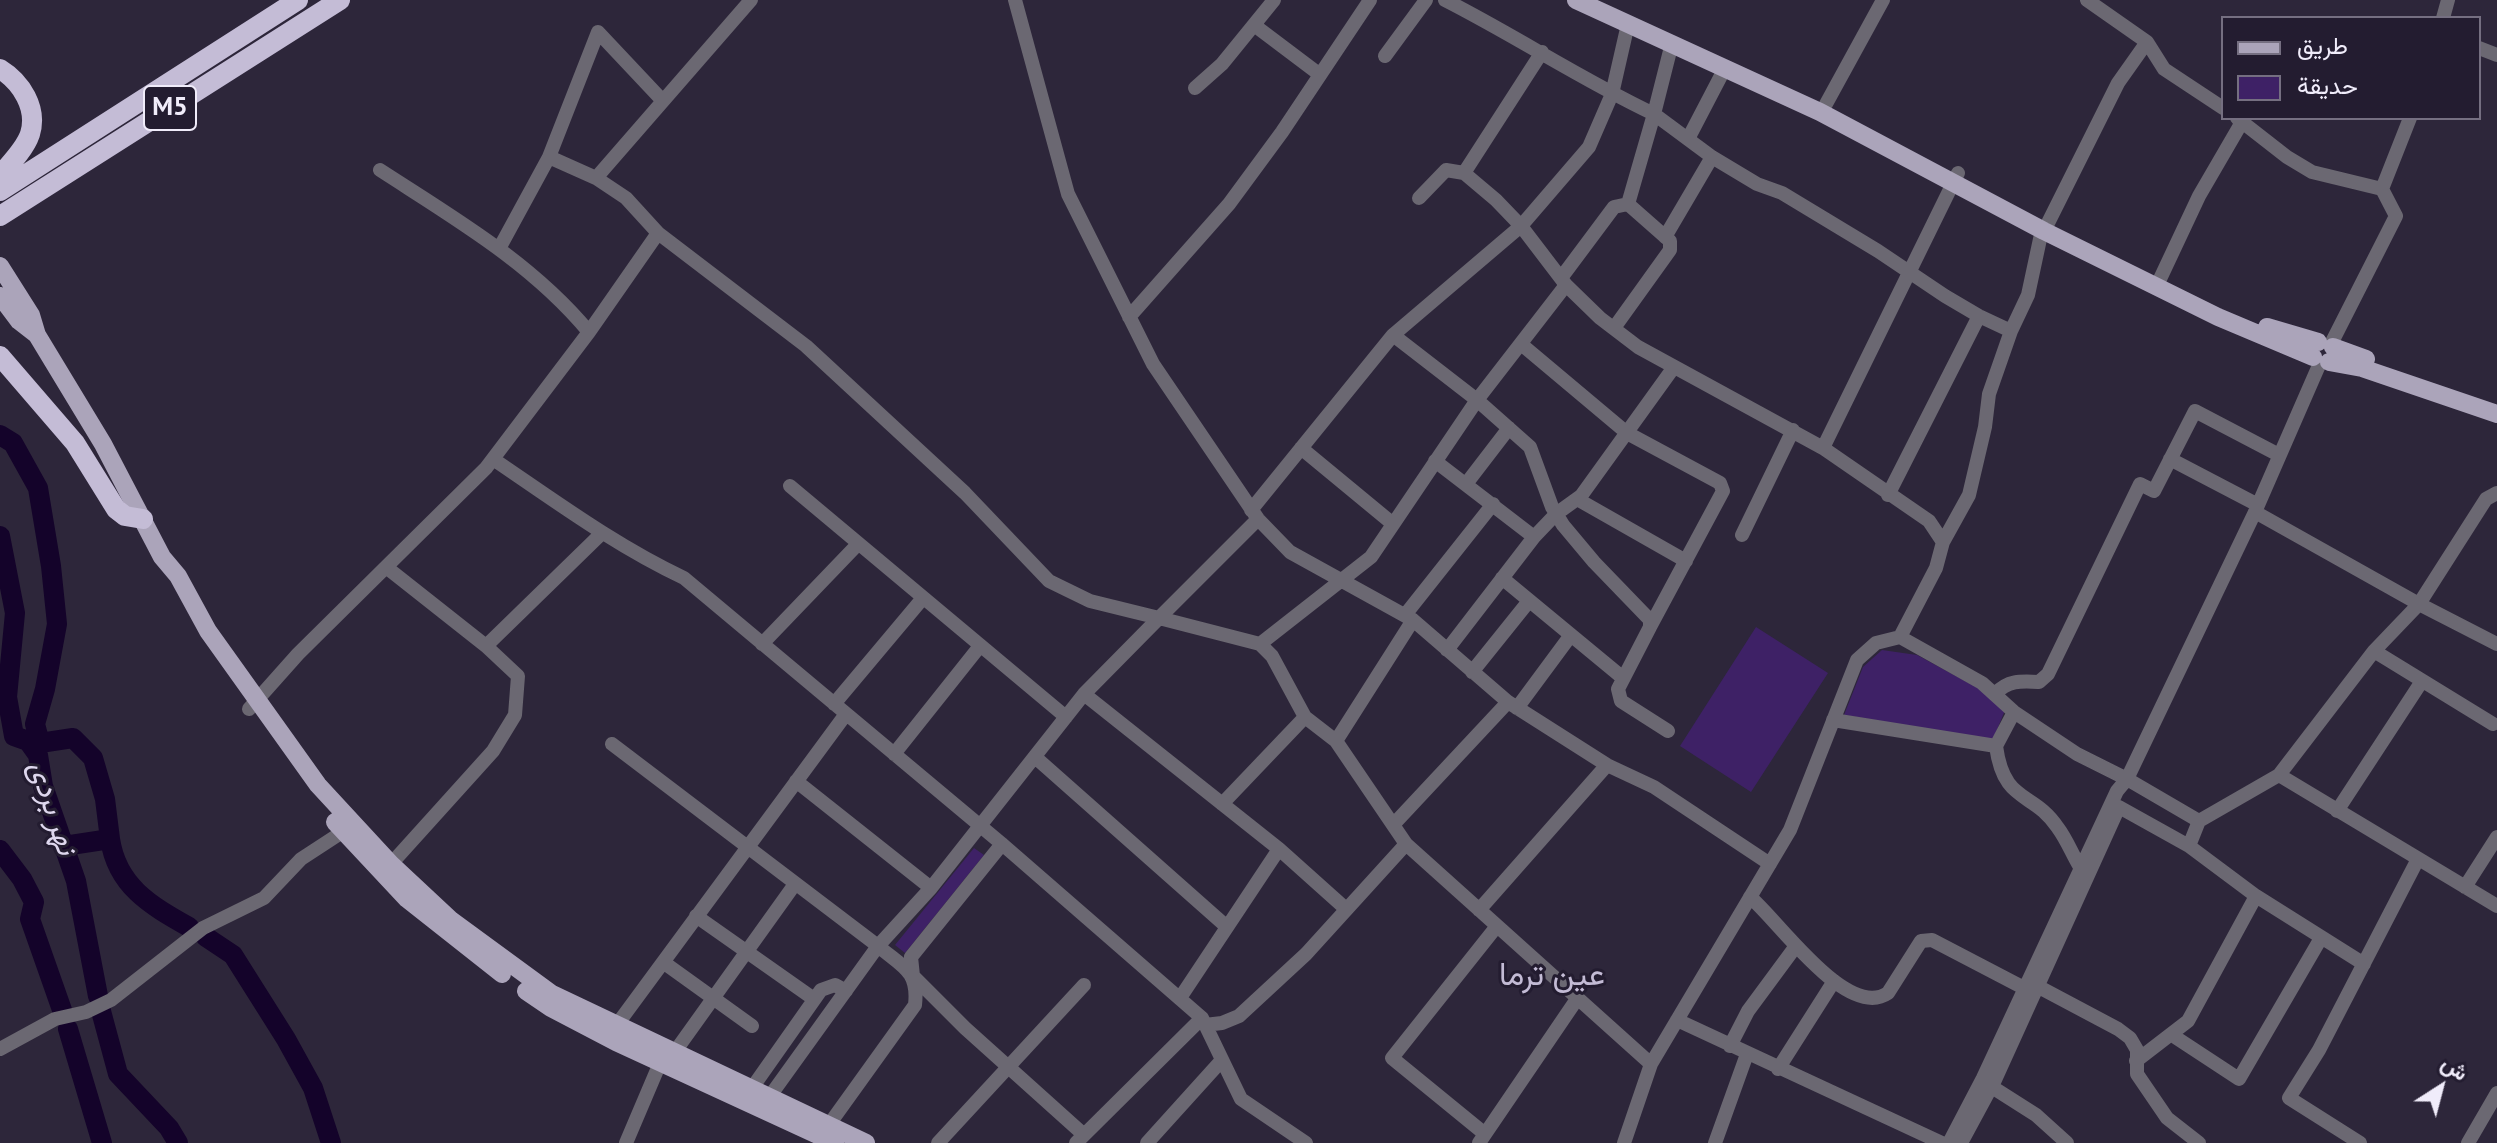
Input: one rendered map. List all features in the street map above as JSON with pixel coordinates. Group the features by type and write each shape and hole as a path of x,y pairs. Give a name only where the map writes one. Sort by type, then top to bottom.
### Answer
{"highway":[{"name":"M5","path":"0,191 298,0"},
{"name":"M5","path":"0,216 340,0"},
{"path":"0,69 20,86 31,114 30,134 0,175"},
{"path":"30,134 36,144 47,147 89,135"},
{"path":"0,356 75,443 116,509 131,518 143,519"}],"main road":[{"path":"1576,0 1956,178"},
{"path":"1600,0 1826,104 2046,226 2258,329 2497,414"},
{"path":"2046,226 2258,329"},
{"path":"0,266 31,315 37,335 103,444 162,557 178,576 253,704 407,899 468,949 551,1008 764,1102 828,1135 866,1143"},
{"path":"0,296 19,321 37,335"},
{"path":"2324,353 2497,404"},
{"path":"348,828 451,920 534,983 616,1026 667,1058 752,1088 764,1102"}],"street":[{"path":"596,178 751,0"},
{"path":"1015,0 1068,194 1153,364 1255,514 1290,552 1409,618 1513,705 1607,765 1654,787 1770,864"},
{"path":"1195,88 1222,64 1274,0"},
{"path":"1129,317 1229,204 1282,132 1370,0"},
{"path":"1385,56 1426,0"},
{"path":"1445,0 1612,94 1654,114 1712,157 1757,184 1782,193 1979,316 2011,331"},
{"path":"1826,104 1883,0"},
{"path":"2087,0 2147,42 2164,69 2221,107"},
{"path":"764,1102 878,946 981,827 1084,694 1255,514 1301,448 1393,335 1521,226 1589,147 1612,94 1628,24"},
{"path":"1254,25 1319,74"},
{"path":"500,247 549,157 598,32 662,100"},
{"path":"1900,637 1936,568 1943,542 1969,495 1985,427 1989,394 2011,331 2028,295 2046,226 2118,83 2147,42"},
{"path":"1628,204 1672,43"},
{"path":"1464,173 1542,52"},
{"path":"1688,139 1725,68"},
{"path":"2160,279 2239,120 2312,172 2382,189"},
{"path":"1961,1143 1992,1087 2080,867 2117,791 2127,779 2256,509 2324,353 2396,216 2382,189 2409,120"},
{"path":"549,157 596,178 626,198 658,233 806,346 965,493 1049,581 1090,601 1260,644 1272,656 1305,717 1336,741 1406,844 1651,1064"},
{"path":"1665,237 1712,157"},
{"path":"380,170 500,247 569,309 589,332"},
{"path":"1419,198 1446,170 1464,173 1521,226 1563,282 1638,347 1823,448 1929,521 1943,542"},
{"path":"1823,448 1956,178"},
{"path":"1614,328 1670,250 1670,241 1628,204"},
{"path":"1260,644 1371,557 1477,400 1521,344 1614,207 1628,204"},
{"path":"253,704 298,654 493,459 589,332 658,233"},
{"path":"1888,495 1979,316"},
{"path":"1393,335 1477,400 1530,447 1556,514 1594,562 1650,620 1650,627"},
{"path":"1521,344 1627,433 1720,483 1723,491 1618,689 1621,701 1668,731"},
{"path":"1447,650 1534,537 1556,514 1577,499 1674,367"},
{"path":"1995,694 2018,681 2039,682 2048,674 2140,484 2154,491 2195,411 2279,455"},
{"path":"1466,484 1509,428"},
{"path":"1742,535 1793,430"},
{"path":"1301,448 1393,524"},
{"path":"493,459 602,533 648,561 684,578 1002,844 1203,1021 1241,1099 1297,1140"},
{"path":"2170,459 2419,604 2497,644"},
{"path":"1435,461 1534,537"},
{"path":"790,486 1066,717"},
{"path":"2189,846 2199,821 2279,775 2374,651 2419,604 2486,499 2497,493"},
{"path":"1577,499 1686,561"},
{"path":"1336,741 1409,618 1493,504"},
{"path":"486,646 602,533"},
{"path":"762,644 858,544"},
{"path":"386,567 486,646 518,676 515,715 493,751 391,864"},
{"path":"1502,578 1623,678"},
{"path":"834,704 923,598"},
{"path":"1472,672 1529,601"},
{"path":"1393,825 1513,705 1571,635"},
{"path":"1624,1143 1651,1064 1790,830 1857,660 1876,643 1900,637 1982,683 2014,712 2077,754 2199,821"},
{"path":"894,754 980,646"},
{"path":"2374,651 2496,722"},
{"path":"2337,811 2422,681"},
{"path":"1084,694 1279,849 1346,909"},
{"path":"2014,712 1996,746 2004,776 2010,787 2059,828 2080,867"},
{"path":"616,1026 846,714"},
{"path":"1222,804 1305,717"},
{"path":"1833,720 1996,746"},
{"path":"612,744 878,946 913,976 1079,1138 1203,1021 1222,1023 1239,1016 1306,954 1406,844"},
{"path":"1035,757 1227,927"},
{"path":"1479,910 1607,765"},
{"path":"2279,775 2497,906"},
{"path":"1949,1143 2031,987 2127,790 2127,779"},
{"path":"796,781 931,888"},
{"path":"2119,807 2189,846 2256,896 2364,964"},
{"path":"0,1049 55,1019 86,1012 111,1000 203,928 264,898 301,859 348,828"},
{"path":"2465,887 2497,837"},
{"path":"828,1135 915,1005 911,957 1002,844"},
{"path":"1180,998 1279,849"},
{"path":"2360,1143 2289,1098 2319,1050 2418,859"},
{"path":"626,1143 667,1058 795,884"},
{"path":"2136,1061 2188,1021 2256,896"},
{"path":"1750,897 1834,981 1870,999 1881,998 1888,993 1921,941 1932,940 2118,1029 2130,1038 2137,1050 2137,1074 2167,1118 2199,1143"},
{"path":"696,916 814,999"},
{"path":"1497,926 1392,1058 1482,1138 1577,999"},
{"path":"2172,1035 2239,1079 2321,938"},
{"path":"1730,1046 1748,1011 1796,946"},
{"path":"663,962 752,1026"},
{"path":"1778,1069 1834,981"},
{"path":"752,1088 821,990 830,985 846,991"},
{"path":"938,1143 1084,985"},
{"path":"1677,1020 1942,1143"},
{"path":"1715,1143 1747,1054"},
{"path":"1147,1143 1222,1060"},
{"path":"1992,1087 2036,1115 2066,1143"},
{"path":"2468,1143 2497,1093"}],"green space":[{"path":"1756,627 1828,673 1751,792 1680,746"},
{"path":"1882,650 1917,655 1978,688 2005,710 1993,740 1844,715 1863,667"},
{"path":"974,848 984,855 905,953 895,945"}],"waterway":[{"path":"0,435 13,443 38,488 51,566 57,624 35,724 40,743 73,738 93,758 105,799 110,839 64,846"},
{"name":"نهر بردى","path":"0,536 15,613 7,697 14,736 28,741 38,755 43,786 76,881 98,996"},
{"path":"110,839 114,855 128,882 161,911 189,927"},
{"name":"نهر بردى","path":"0,850 22,879 34,902 30,919 62,1010"},
{"path":"206,937 233,955 286,1039 313,1088 331,1143"},
{"name":"نهر بردى","path":"101,1011 118,1074 169,1128 178,1143"},
{"name":"نهر بردى","path":"68,1029 102,1143"}],"district":[{"name":"عين ترما","path":"1552,976"}]}
